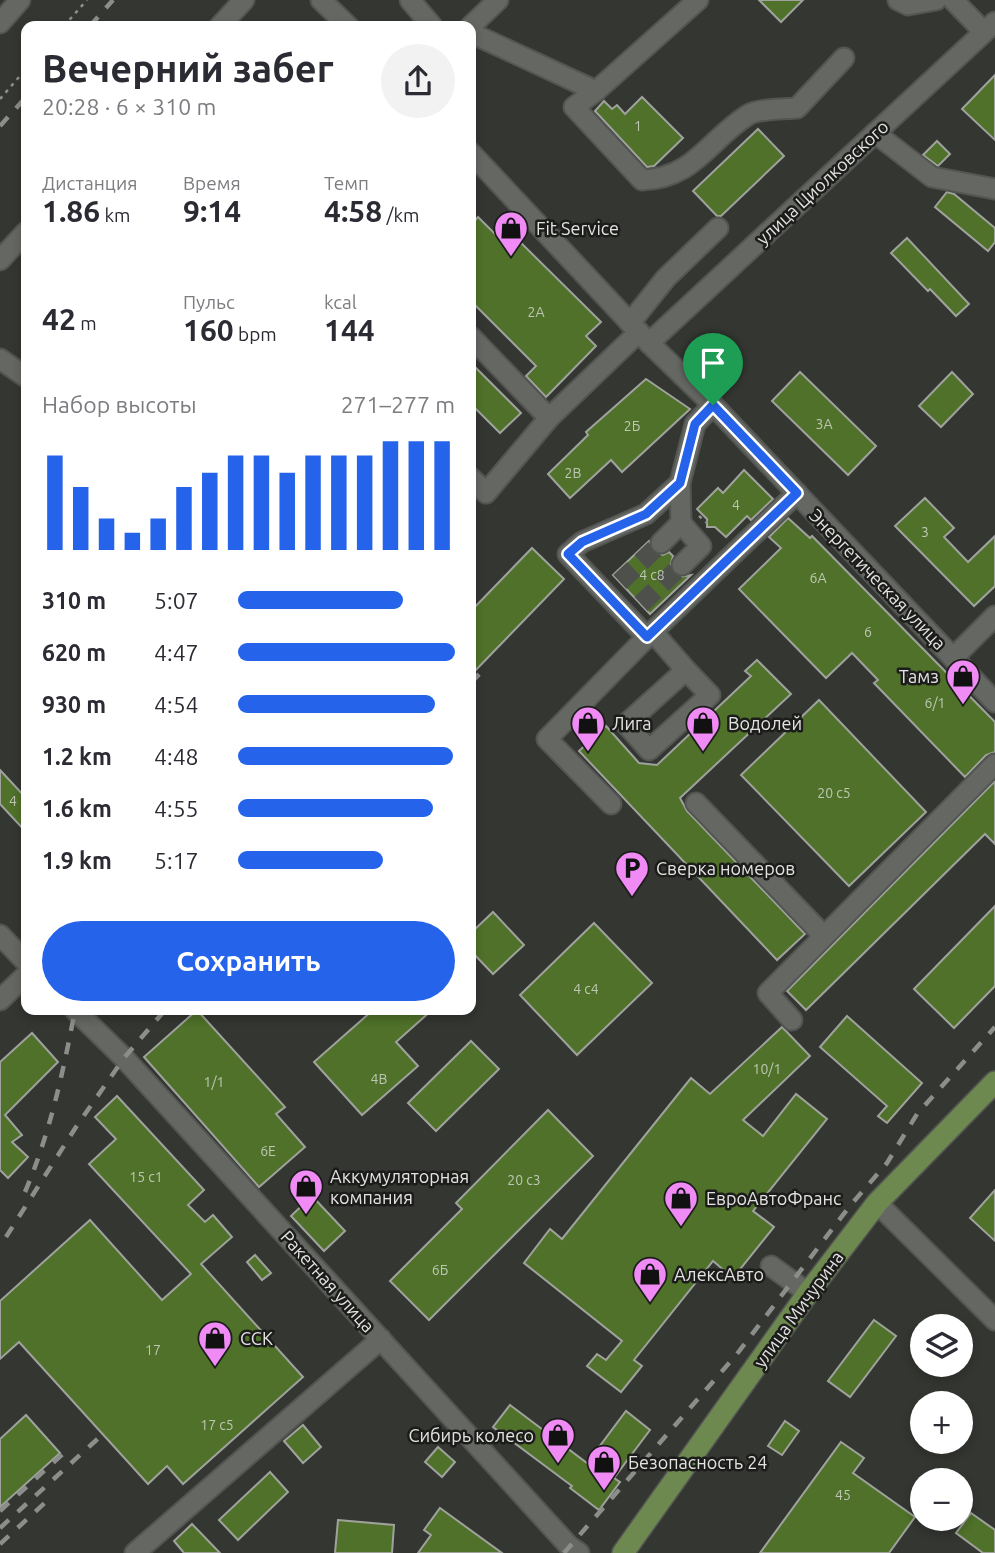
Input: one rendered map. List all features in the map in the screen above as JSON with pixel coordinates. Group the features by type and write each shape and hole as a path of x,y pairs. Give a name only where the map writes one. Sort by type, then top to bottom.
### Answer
{"main road":[{"name":"улица Мичурина","path":"623,1553 808,1293 877,1203 995,1082"}],"street":[{"path":"0,23 20,0"},
{"path":"225,21 244,0"},
{"path":"410,0 428,21"},
{"path":"476,21 498,0"},
{"path":"698,0 596,91 574,107 642,180 662,179 681,172 750,113 797,108 844,58"},
{"path":"898,0 908,5 936,0"},
{"path":"953,0 989,27"},
{"path":"325,4 343,21"},
{"name":"улица Циолковского","path":"639,332 875,133 989,27"},
{"path":"476,35 596,91"},
{"path":"875,133 932,177 995,190"},
{"name":"Энергетическая улица","path":"476,158 995,702"},
{"path":"476,483 486,493 549,418 639,332 666,278 718,229"},
{"path":"0,260 21,237"},
{"path":"476,342 549,418"},
{"path":"0,359 21,374"},
{"path":"682,565 701,545 681,523 680,483 695,424 713,405"},
{"path":"680,483 646,514 582,542 568,554 613,588 634,610 650,634 686,670"},
{"path":"611,804 547,739 650,634 797,493"},
{"path":"661,543 681,523"},
{"path":"953,657 995,616"},
{"path":"792,1020 768,993 995,764"},
{"path":"696,803 824,936"},
{"path":"0,935 21,957"},
{"path":"0,1000 21,980"},
{"name":"Ракетная улица","path":"86,1015 560,1536 579,1553"},
{"path":"877,1203 995,1320"},
{"path":"771,1265 808,1293"},
{"path":"135,1553 381,1339"}],"path":[{"path":"69,21 88,0"},
{"path":"0,99 21,75"}],"building":[{"path":"759,0 803,0 781,22"},
{"path":"995,75 995,140 962,109"},
{"path":"642,97 683,138 654,166 647,167 595,111 604,101 612,109 617,105 625,114"},
{"path":"758,129 784,156 721,216 717,216 693,191"},
{"path":"937,141 950,154 938,166 923,155"},
{"path":"947,192 954,194 995,228 995,242 988,251 935,207"},
{"path":"478,217 500,239 509,231 601,322 586,336 596,346 546,397 526,376 536,366 476,306"},
{"path":"907,238 969,304 956,316 891,253"},
{"path":"476,368 521,413 500,433 476,409"},
{"path":"800,372 876,446 848,475 772,401"},
{"path":"952,372 973,394 941,427 919,406"},
{"path":"646,379 690,409 622,472 611,460 570,498 548,474 588,435 586,432"},
{"path":"744,470 773,499 751,520 747,516 726,537 715,527 707,527 707,519 697,509 718,488 723,493"},
{"path":"925,498 954,528 944,537 968,562 995,536 995,586 974,606 895,526"},
{"path":"788,518 810,538 812,536 995,722 995,752 986,755 965,777 874,683 878,680 852,653 826,678 739,589 781,548 769,537"},
{"path":"649,541 653,552 663,555 669,552 673,556 670,567 674,574 680,577 691,575 650,614 613,575"},
{"path":"532,548 564,579 476,670 476,606"},
{"path":"757,660 791,694 680,798 687,811 805,934 777,960 579,751 606,726 639,763 657,765 751,676 745,671"},
{"path":"819,700 926,812 849,886 741,775"},
{"path":"0,770 21,793 21,827 0,804"},
{"path":"995,781 995,844 985,834 806,1010 787,991"},
{"path":"995,906 995,986 954,1028 914,989"},
{"path":"493,912 524,945 493,974 476,956 476,928"},
{"path":"594,923 652,983 577,1055 520,995"},
{"path":"191,1015 202,1015 285,1107 276,1114 305,1147 259,1187 144,1057"},
{"path":"367,1015 426,1015 396,1042 418,1066 362,1115 314,1062"},
{"path":"847,1016 922,1083 887,1123 878,1116 887,1106 820,1047"},
{"path":"782,1027 810,1056 743,1120 763,1136 796,1094 827,1119 753,1211 774,1227 733,1278 713,1261 634,1360 642,1366 621,1392 587,1366 597,1354 606,1360 622,1341 524,1263 550,1229 562,1239 691,1078 710,1094"},
{"path":"32,1033 58,1062 5,1115 22,1135 12,1142 28,1157 8,1178 0,1170 0,1062"},
{"path":"471,1041 499,1069 436,1131 408,1103"},
{"path":"117,1096 204,1190 188,1205 205,1222 213,1215 232,1237 201,1264 303,1377 183,1484 167,1466 148,1484 19,1342 0,1359 0,1301 90,1220 162,1300 191,1274 89,1164 116,1139 95,1117"},
{"path":"548,1110 593,1156 429,1320 390,1281 462,1209 456,1203"},
{"path":"995,1190 995,1241 970,1218"},
{"path":"312,1196 345,1231 324,1251 291,1216"},
{"path":"255,1255 271,1273 262,1280 247,1262"},
{"path":"874,1320 896,1336 850,1397 828,1381"},
{"path":"510,1405 587,1463 626,1411 650,1430 614,1478 620,1482 599,1510 570,1488 572,1486 493,1427"},
{"path":"26,1415 60,1453 0,1507 0,1439"},
{"path":"785,1421 799,1431 782,1455 768,1446"},
{"path":"303,1425 321,1447 303,1463 284,1441"},
{"path":"841,1442 864,1458 853,1473 910,1513 910,1524 889,1553 760,1553"},
{"path":"438,1447 455,1462 442,1477 425,1462"},
{"path":"270,1472 288,1492 238,1540 219,1520"},
{"path":"440,1508 502,1553 418,1553 431,1535 424,1530"},
{"path":"973,1514 995,1530 995,1553 983,1553 956,1533 973,1531"},
{"path":"338,1520 394,1525 392,1553 335,1553"},
{"path":"192,1524 220,1553 184,1553 174,1541"}],"tunnel":[{"path":"620,582 661,543"},
{"path":"641,604 682,565"}],"railway":[{"path":"94,21 113,0"},
{"path":"0,126 21,103"},
{"path":"476,678 481,672"},
{"path":"25,1192 42,1148 55,1102 74,1015"},
{"path":"6,1237 124,1058 161,1015"},
{"path":"564,1553 737,1354 849,1207 887,1163 917,1114 995,1027"},
{"path":"0,1528 103,1434"},
{"path":"0,1511 65,1452"},
{"path":"0,1544 48,1500"}],"place":[{"name":"Fit Service","path":"511,258"},
{"name":"Тамз","path":"963,706"},
{"name":"Лига","path":"588,753"},
{"name":"Водолей","path":"703,753"},
{"name":"Сверка номеров","path":"632,898"},
{"name":"Аккумуляторная компания","path":"306,1216"},
{"name":"ЕвроАвтоФранс","path":"681,1228"},
{"name":"АлексАвто","path":"650,1304"},
{"name":"ССК","path":"215,1368"},
{"name":"Сибирь колесо","path":"558,1465"},
{"name":"Безопасность 24","path":"604,1492"}],"route":[{"path":"713,405 797,493 647,637 568,554 582,542 646,514 680,483 695,424 713,405"}]}
